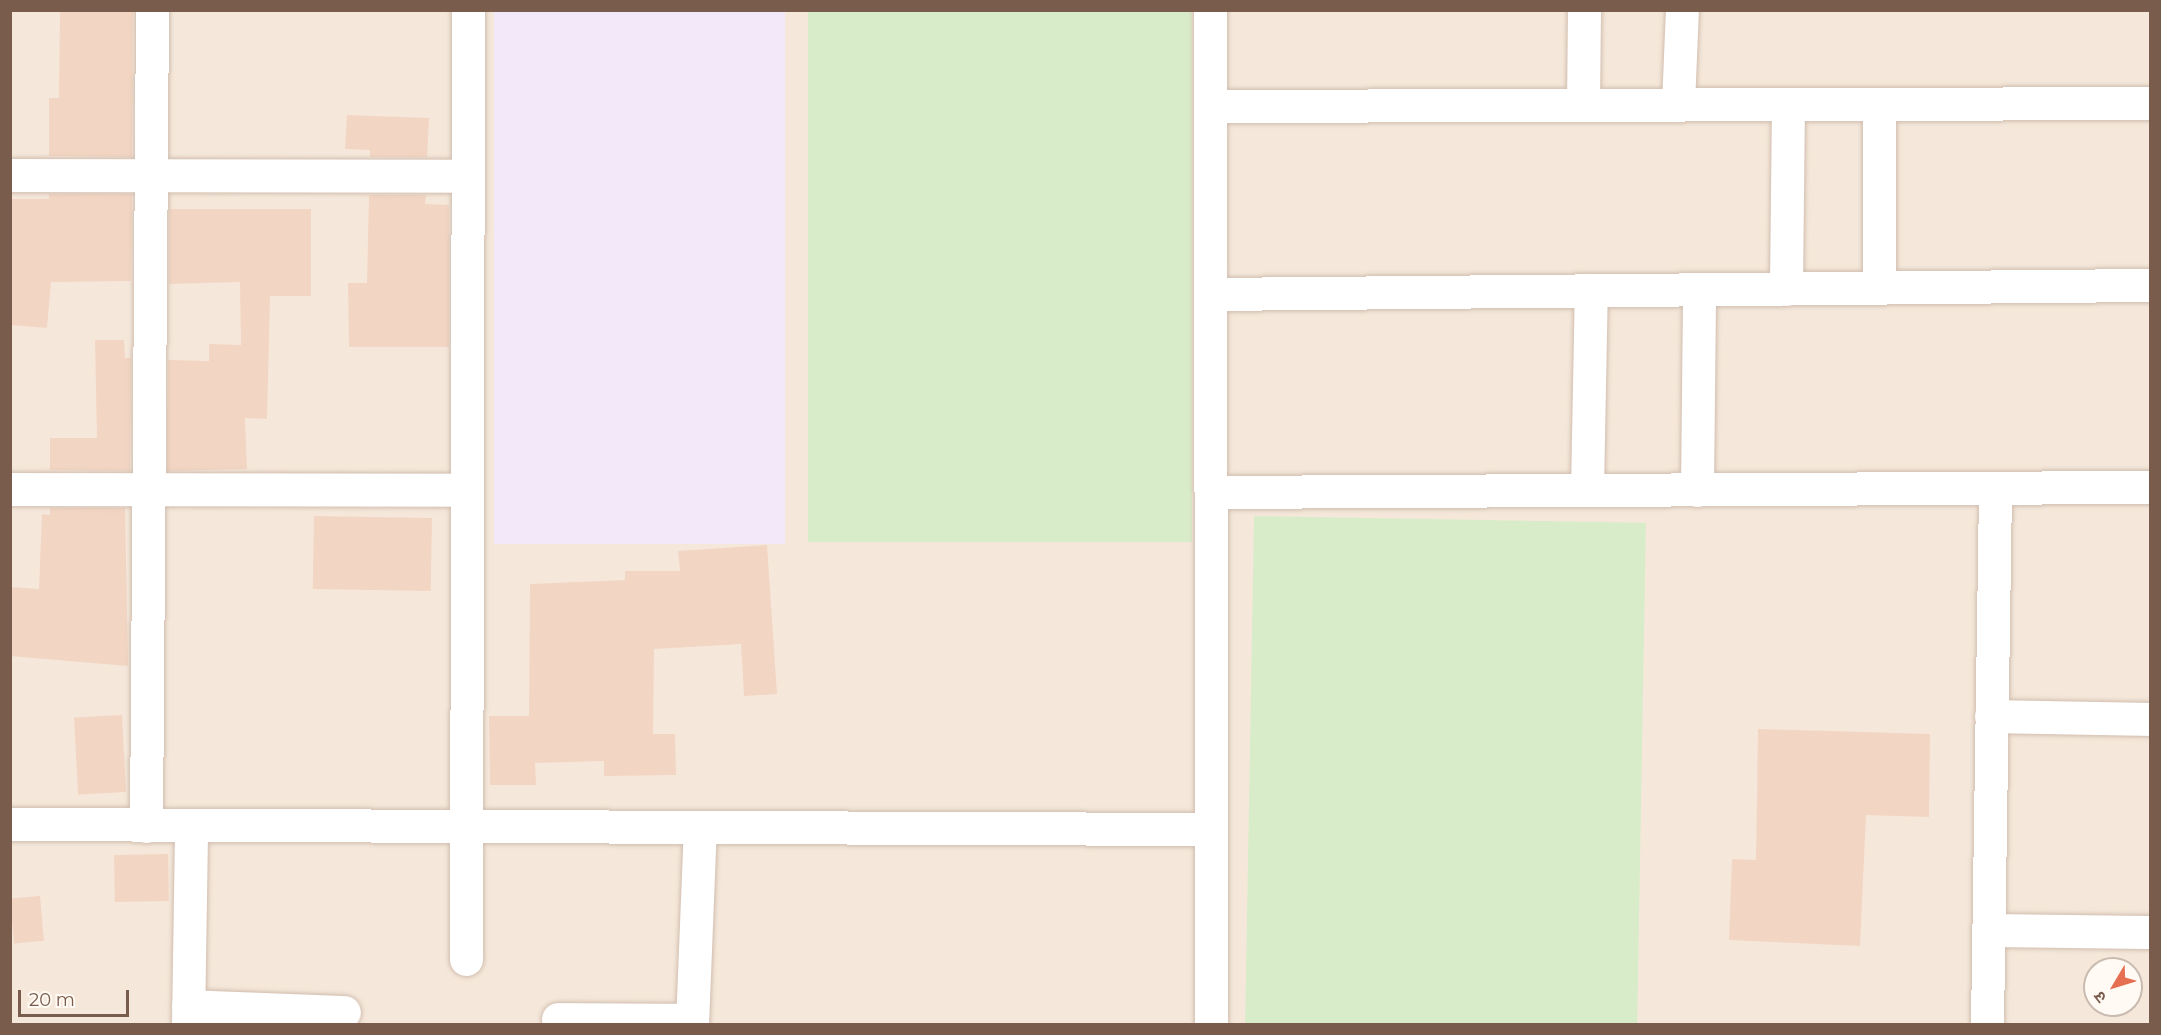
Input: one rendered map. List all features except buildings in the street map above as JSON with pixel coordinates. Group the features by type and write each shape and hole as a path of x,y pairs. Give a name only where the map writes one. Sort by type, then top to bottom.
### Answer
{"street":[{"path":"146,826 152,10"},
{"path":"465,959 468,10"},
{"path":"1210,10 1211,1024"},
{"path":"1583,104 1584,10"},
{"path":"1678,104 1682,10"},
{"path":"1210,105 2151,103"},
{"path":"1786,289 1788,104"},
{"path":"1879,104 1879,288"},
{"path":"10,175 468,176"},
{"path":"1210,294 2151,285"},
{"path":"1587,490 1591,290"},
{"path":"1697,490 1699,290"},
{"path":"1211,492 2151,487"},
{"path":"1987,1024 1995,488"},
{"path":"10,489 467,490"},
{"path":"1991,716 2151,719"},
{"path":"10,824 1211,829"},
{"path":"191,826 188,1015 344,1012"},
{"path":"558,1019 692,1022 700,827"},
{"path":"1988,930 2151,932"}],"shaded area":[{"path":"10,11 2150,11 2150,1024 11,1024"},
{"path":"494,11 785,11 785,544 494,544"}],"green space":[{"path":"808,11 1192,11 1192,542 808,542"},
{"path":"1254,516 1646,523 1637,1024 1245,1024"}]}
